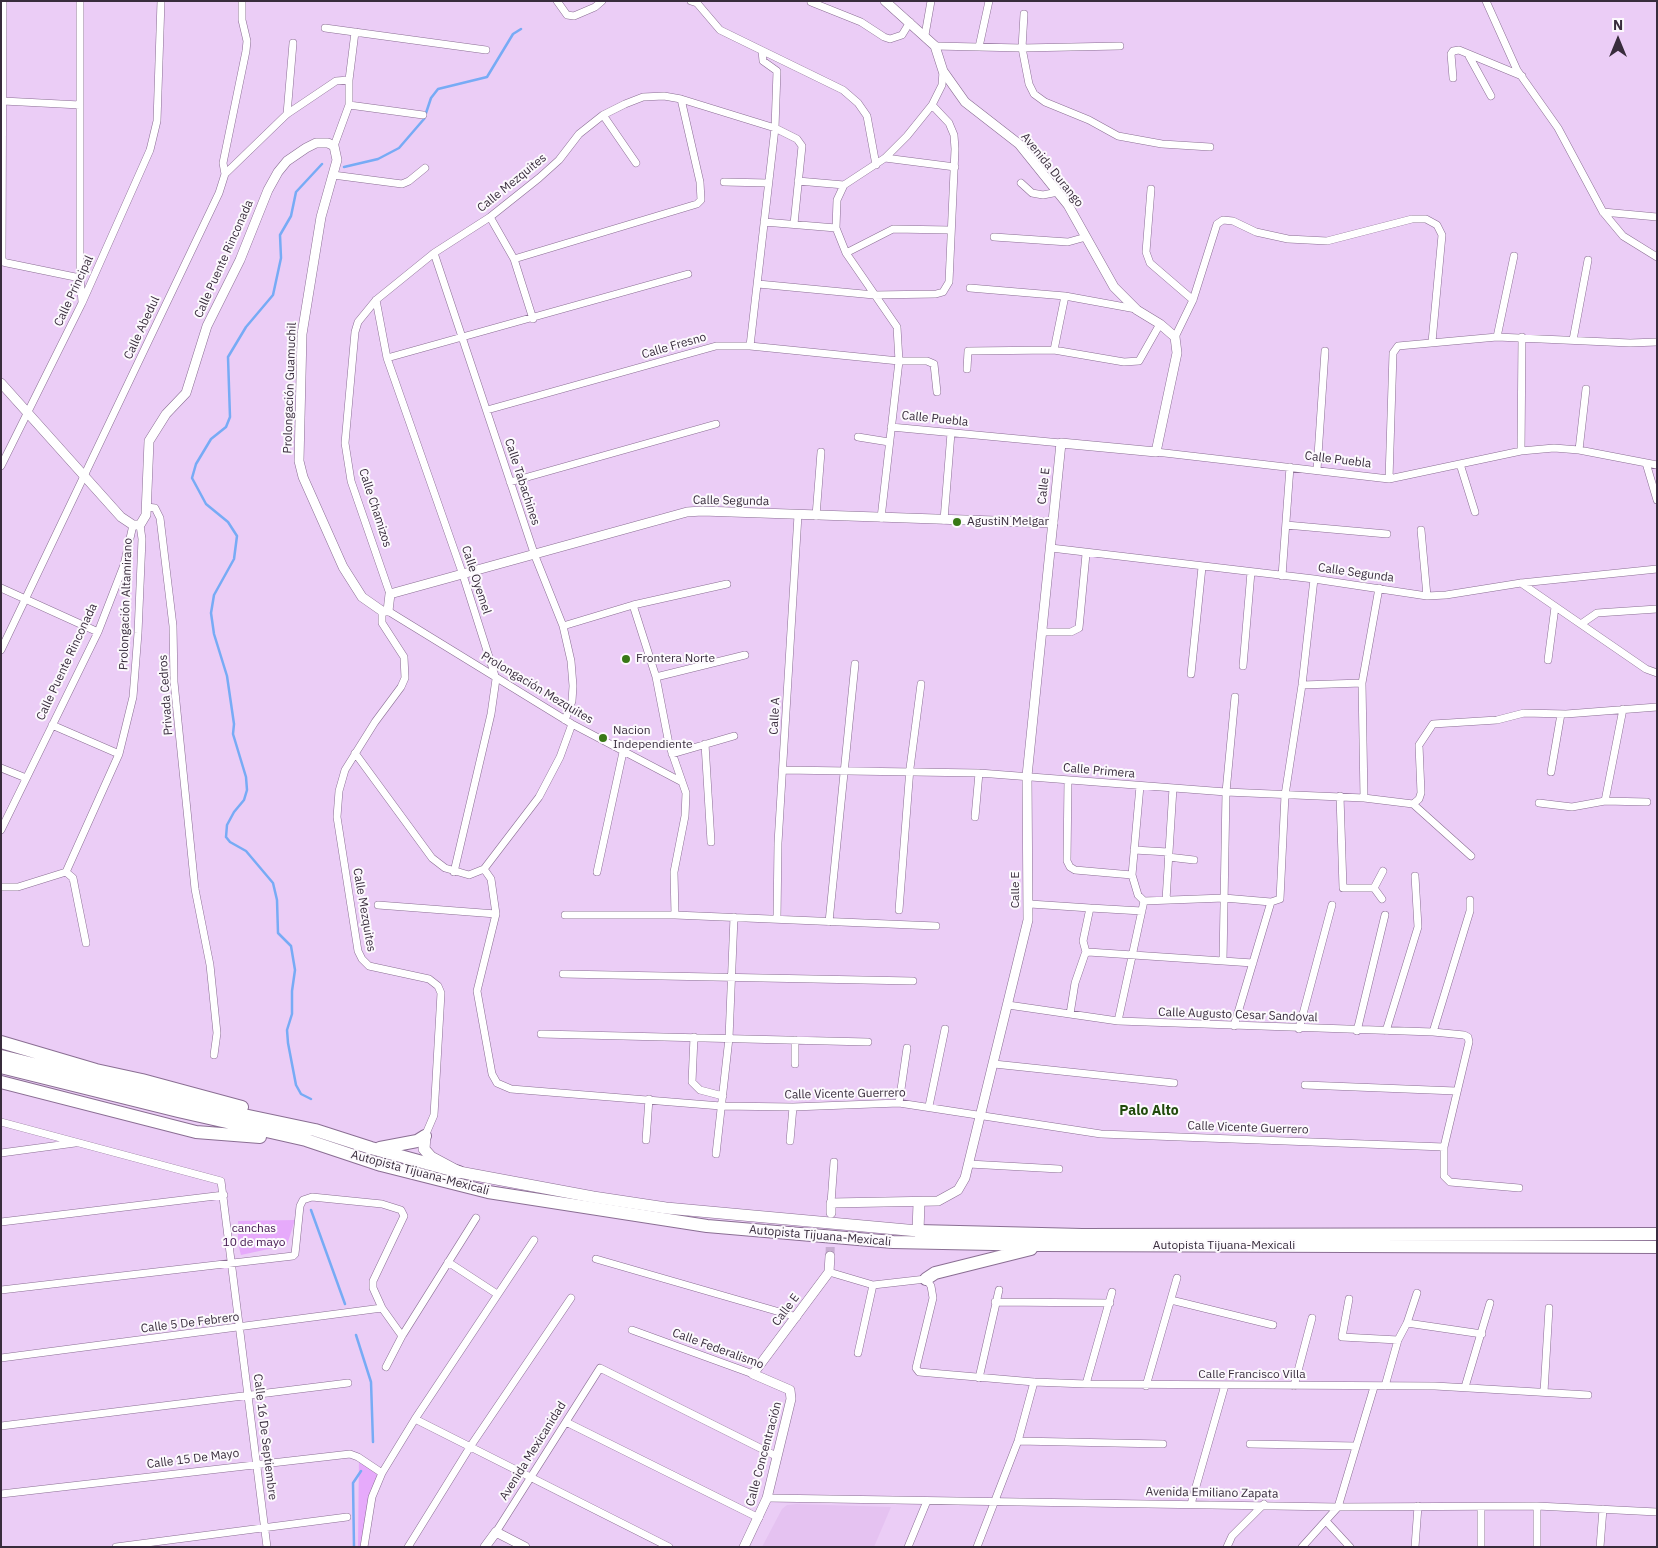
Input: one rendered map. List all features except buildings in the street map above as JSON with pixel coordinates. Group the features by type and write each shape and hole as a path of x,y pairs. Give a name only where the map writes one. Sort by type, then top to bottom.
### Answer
{"highway":[{"path":"1,1042 96,1070 142,1080 263,1112 315,1130"},
{"name":"Autopista Tijuana-Mexicali","path":"1,1056 206,1107 315,1130 458,1172 593,1197 666,1208 918,1231 1082,1235 1657,1234"},
{"name":"Autopista Tijuana-Mexicali","path":"1,1067 186,1113 306,1140 381,1165 488,1192 707,1226 893,1242 1042,1245 1657,1246"},
{"path":"1,1082 196,1132 306,1140"},
{"path":"371,1148 394,1147 417,1141 425,1136"},
{"path":"425,1136 424,1149 430,1157 458,1172"},
{"path":"918,1231 919,1203"},
{"path":"928,1282 935,1273 1042,1245"}],"main road":[{"name":"Avenida Durango","path":"885,1 935,46 943,71 965,102 1019,144 1058,192 1114,287 1137,310 1160,324 1175,338"},
{"name":"Calle Puente Rinconada","path":"136,525 146,515 149,441 153,431 189,388 207,326 240,260 268,190 287,161 306,148 322,143 334,146"},
{"name":"Prolongación Guamuchil","path":"334,146 337,160 321,217 302,334 300,461 303,477 343,567 362,596 385,611"},
{"path":"1156,452 1177,354 1175,338"},
{"name":"Prolongación Altamirano","path":"1,383 126,522 136,525"},
{"name":"Calle Puebla","path":"1061,444 1156,452"},
{"name":"Calle E","path":"831,1208 938,1201 958,1190 969,1164 1028,920 1030,904 1028,776 1061,444"},
{"name":"Calle Segunda","path":"390,594 535,556 687,512 1053,523"},
{"name":"Calle Chamizos","path":"385,611 390,594"},
{"path":"830,1256 830,1272"},
{"name":"Calle E","path":"753,1374 830,1272"},
{"name":"Calle Federalismo","path":"753,1374 790,1390 791,1394"},
{"name":"Calle Concentración","path":"744,1547 767,1498 791,1394"},
{"path":"496,1532 525,1547"},
{"name":"Avenida Mexicanidad","path":"484,1547 496,1532"}],"street":[{"path":"2,1 3,262 80,278"},
{"path":"80,1 80,278 82,303"},
{"name":"Calle Principal","path":"1,466 82,303 150,150 157,121 161,1"},
{"name":"Calle Abedul","path":"1,650 218,193 224,174 223,162 247,41 242,20 242,1"},
{"path":"557,1 567,15 574,16 595,8 602,1"},
{"path":"691,1 697,4 720,30 843,90 858,103 867,116 876,165"},
{"path":"925,35 931,1"},
{"path":"979,47 989,1"},
{"path":"1486,1 1518,70 1558,128 1603,212 1622,236 1657,257"},
{"path":"811,2 861,22 890,39 902,36 910,22"},
{"path":"1024,14 1022,48 1029,84 1034,94 1045,102 1089,120 1118,136 1162,144 1210,147"},
{"path":"325,28 486,50"},
{"path":"334,146 349,105 349,80 355,32"},
{"path":"287,114 293,43"},
{"path":"935,46 1022,48 1120,46"},
{"path":"1453,78 1451,54 1453,50 1459,50 1469,56 1523,76"},
{"path":"750,346 775,128 777,71 763,61 762,51"},
{"path":"1469,56 1491,96"},
{"path":"881,518 898,361 897,327 846,252 836,228 837,200 844,185 876,165 908,136 932,105 942,85 943,71"},
{"path":"224,174 287,114 336,81 349,80"},
{"name":"Calle Mezquites","path":"358,322 376,300 434,253 490,217 539,178 559,160 579,134 603,116 624,104 643,97 664,96 681,98 775,128 797,139 802,146 798,181"},
{"path":"514,259 697,204 701,200 700,182 681,98"},
{"path":"3,101 80,105"},
{"path":"349,105 423,115"},
{"path":"758,284 874,295 936,294 943,292 949,282 950,230 955,167 954,135 949,123 932,105"},
{"path":"603,116 636,163"},
{"path":"885,158 955,167"},
{"path":"333,175 402,184 409,181 425,168"},
{"path":"794,224 798,181 844,185"},
{"path":"724,182 768,182"},
{"path":"1021,184 1032,193 1044,195 1058,192"},
{"path":"1151,189 1146,252 1150,263 1193,300"},
{"path":"1603,212 1657,217"},
{"path":"490,217 514,259 533,319"},
{"path":"1175,338 1193,300 1217,224 1223,220 1228,220 1256,232 1288,239 1327,240 1412,219 1426,219 1437,225 1442,235 1432,342"},
{"path":"764,222 836,228"},
{"path":"846,252 893,229 950,230"},
{"path":"994,237 1068,242 1086,237"},
{"name":"Calle Tabachines","path":"434,253 535,556 563,626 571,661 572,701 560,757 539,797 484,869"},
{"path":"1497,336 1514,256"},
{"path":"1573,340 1588,260"},
{"path":"387,358 533,319 688,274"},
{"path":"970,288 1065,296 1137,310"},
{"path":"1054,350 1065,296"},
{"name":"Calle Oyemel","path":"376,300 387,358 463,575 496,679 491,714 454,872"},
{"name":"Calle Chamizos","path":"358,322 345,443 347,462 390,594"},
{"path":"967,370 968,351 1054,350 1124,362 1138,361 1160,324"},
{"name":"Calle Puebla","path":"1156,452 1389,479 1393,353 1398,346 1497,336 1630,343 1657,342"},
{"path":"1521,451 1522,338"},
{"name":"Calle Fresno","path":"487,410 716,346 750,346 898,361 927,361 934,364 937,392"},
{"path":"1317,470 1325,351"},
{"path":"1579,450 1586,389"},
{"path":"510,482 716,424"},
{"name":"Calle Puebla","path":"891,426 1061,444"},
{"path":"944,520 950,433"},
{"path":"858,437 890,442"},
{"path":"1389,479 1521,451 1554,448 1579,450 1657,465"},
{"path":"816,516 821,452"},
{"path":"1646,463 1657,500"},
{"path":"1460,464 1475,512"},
{"path":"1282,576 1290,467"},
{"name":"Privada Cedros","path":"147,506 155,508 160,518 173,626 174,682 194,889 210,965 217,1034 214,1054"},
{"name":"Calle A","path":"777,919 783,770 798,515"},
{"name":"Calle Puente Rinconada","path":"1,830 98,632 124,564 136,525"},
{"name":"Prolongación Altamirano","path":"66,872 119,754 136,672 142,539 136,525"},
{"path":"1286,525 1387,534"},
{"path":"1421,530 1427,596"},
{"name":"Calle Segunda","path":"1051,548 1086,554 1314,579 1427,596 1446,595 1521,583 1657,569"},
{"path":"1043,632 1071,632 1078,628 1086,554"},
{"path":"1191,674 1202,567"},
{"path":"1243,666 1251,572"},
{"path":"1140,786 1132,875 1138,895 1144,900 1224,898 1271,902 1280,899 1285,795 1302,685 1314,579"},
{"path":"1521,583 1646,669 1657,674"},
{"path":"563,626 633,605 727,584"},
{"path":"1,588 98,632"},
{"path":"1364,798 1362,683 1379,588"},
{"path":"633,605 656,677 672,754 682,782 686,805 674,872 675,915"},
{"path":"1548,660 1556,607"},
{"path":"1580,624 1597,612 1657,609"},
{"name":"Calle Mezquites","path":"385,611 382,623 404,657 405,678 401,688 345,770 337,805 358,951 369,966 429,980 438,986 441,993 434,1115 425,1136"},
{"name":"Prolongación Mezquites","path":"385,611 569,722 682,782"},
{"path":"656,677 745,655"},
{"path":"829,922 855,664"},
{"path":"1302,685 1362,683"},
{"path":"900,910 910,771 921,684"},
{"path":"1223,961 1226,792 1235,697"},
{"path":"1471,856 1413,804 1419,800 1421,793 1419,745 1433,724 1497,720 1524,714 1561,714 1657,706"},
{"path":"1605,801 1622,709"},
{"path":"1551,772 1561,714"},
{"path":"52,725 119,754"},
{"path":"672,754 734,736"},
{"path":"705,744 711,842"},
{"path":"597,872 623,752"},
{"path":"355,753 432,858 454,872 469,875 484,869"},
{"path":"1,768 26,778"},
{"name":"Calle Primera","path":"783,770 979,773 1226,792 1340,796 1413,804"},
{"path":"975,817 979,773"},
{"path":"1068,780 1067,861 1070,867 1075,870 1132,875"},
{"path":"1166,900 1173,788"},
{"path":"1340,796 1343,888 1374,888"},
{"path":"1539,803 1572,807 1605,801 1647,802"},
{"path":"1134,850 1168,854 1194,860"},
{"name":"Calle Vicente Guerrero","path":"484,869 491,880 496,914 477,991 488,1063 497,1083 511,1089 721,1106 793,1107 899,1103 929,1106 1101,1134 1444,1147"},
{"path":"1374,888 1383,871"},
{"path":"1,887 18,887 66,872 73,878 86,942"},
{"path":"1386,1031 1418,927 1415,876"},
{"path":"1374,888 1382,899"},
{"path":"1118,1021 1144,900"},
{"path":"1433,1032 1470,910 1470,900"},
{"path":"1234,1026 1271,902"},
{"path":"1030,904 1142,911"},
{"path":"378,905 496,914"},
{"path":"1299,1029 1332,905"},
{"path":"1070,1014 1075,983 1086,952 1083,941 1090,908"},
{"path":"565,915 675,915 936,926"},
{"path":"1357,1031 1385,915"},
{"path":"716,1154 729,1038 734,917"},
{"path":"1086,952 1253,962"},
{"path":"563,974 912,981"},
{"name":"Calle Augusto Cesar Sandoval","path":"1008,1005 1118,1021 1299,1029 1433,1032 1468,1037 1469,1042 1456,1091"},
{"path":"929,1106 945,1029"},
{"path":"541,1034 868,1042"},
{"path":"694,1037 692,1082 700,1090 723,1096"},
{"path":"795,1040 795,1064"},
{"path":"899,1103 907,1048"},
{"path":"994,1064 1174,1083"},
{"path":"1305,1084 1456,1091 1444,1147 1444,1176 1450,1182 1519,1188"},
{"path":"646,1140 649,1099"},
{"path":"790,1141 793,1107"},
{"path":"1,1122 79,1142"},
{"path":"1,1153 79,1142"},
{"name":"Calle 16 De Septiembre","path":"79,1142 221,1181 267,1547"},
{"path":"831,1208 834,1162"},
{"path":"969,1164 1058,1169"},
{"path":"1,1222 224,1195"},
{"path":"1,1290 295,1254 300,1206 303,1200 312,1196 382,1204 404,1213 404,1216 373,1281 373,1288 382,1308 402,1336"},
{"path":"386,1367 402,1336 476,1218"},
{"path":"364,1547 372,1497 382,1472 534,1240"},
{"path":"596,1259 797,1317"},
{"path":"448,1262 497,1294"},
{"path":"830,1272 873,1285 928,1282"},
{"path":"1146,1386 1177,1278"},
{"name":"Calle Francisco Villa","path":"928,1282 933,1298 917,1370 979,1378 1086,1384 1146,1386 1465,1387 1588,1395"},
{"path":"858,1353 873,1285"},
{"path":"979,1378 999,1290"},
{"path":"1086,1384 1112,1292"},
{"path":"1385,1386 1398,1340 1407,1323 1417,1292"},
{"path":"408,1547 470,1447 571,1298"},
{"path":"1349,1299 1342,1337 1398,1340"},
{"path":"1171,1300 1273,1325"},
{"path":"995,1302 1110,1302"},
{"path":"1465,1387 1490,1303"},
{"name":"Calle 5 De Febrero","path":"1,1358 382,1308"},
{"path":"1544,1392 1549,1308"},
{"path":"1294,1386 1312,1318"},
{"path":"1407,1323 1482,1334"},
{"name":"Calle Federalismo","path":"632,1330 753,1374"},
{"name":"Avenida Mexicanidad","path":"496,1532 600,1368 776,1456"},
{"path":"977,1547 996,1502 1018,1440 1034,1382"},
{"path":"1,1426 348,1383"},
{"path":"1191,1504 1225,1385"},
{"path":"1302,1547 1338,1507 1374,1386"},
{"path":"415,1419 532,1476 669,1547"},
{"path":"566,1422 759,1518"},
{"path":"1018,1440 1162,1444"},
{"path":"1250,1444 1356,1446"},
{"name":"Calle 15 De Mayo","path":"1,1494 257,1463 350,1454 358,1456 382,1472"},
{"name":"Avenida Emiliano Zapata","path":"767,1498 1264,1504 1338,1507 1537,1506 1657,1512"},
{"path":"908,1547 927,1501"},
{"path":"1227,1547 1232,1536 1264,1504"},
{"path":"1409,1547 1415,1543 1418,1506"},
{"path":"1537,1506 1537,1547"},
{"path":"1481,1507 1481,1547"},
{"path":"1600,1547 1603,1508"},
{"path":"116,1547 347,1517"},
{"path":"1326,1522 1350,1547"}],"shaded area":[{"path":"787,1505 891,1507 874,1547 762,1547 782,1509"}],"green space":[{"name":"canchas 10 de mayo","path":"295,1220 287,1245 241,1255 238,1244 238,1221"},
{"path":"359,1455 381,1470 362,1547 358,1547"}],"waterway":[{"path":"344,167 378,159 399,148 424,119 431,98 438,89 487,77 513,34 521,29"},
{"path":"311,1099 301,1094 296,1085 288,1043 287,1030 292,1014 292,991 295,970 291,946 278,933 277,900 273,883 246,851 230,842 226,837 227,825 234,812 244,800 247,790 246,777 233,734 234,724 227,676 214,634 211,613 214,595 234,559 237,536 228,522 206,504 192,478 196,464 211,439 226,427 230,417 228,357 246,327 273,295 281,258 280,235 291,216 296,192 322,164"},
{"path":"311,1210 345,1304"},
{"path":"356,1335 371,1382 373,1442"},
{"path":"354,1547 353,1483 361,1471"}],"tunnel":[{"path":"830,1256 831,1218"}],"place":[{"name":"AgustiN Melgar","path":"957,522"},
{"name":"Frontera Norte","path":"626,659"},
{"name":"Nacion Independiente","path":"603,738"}],"district":[{"name":"Palo Alto","path":"1149,1111"}]}
